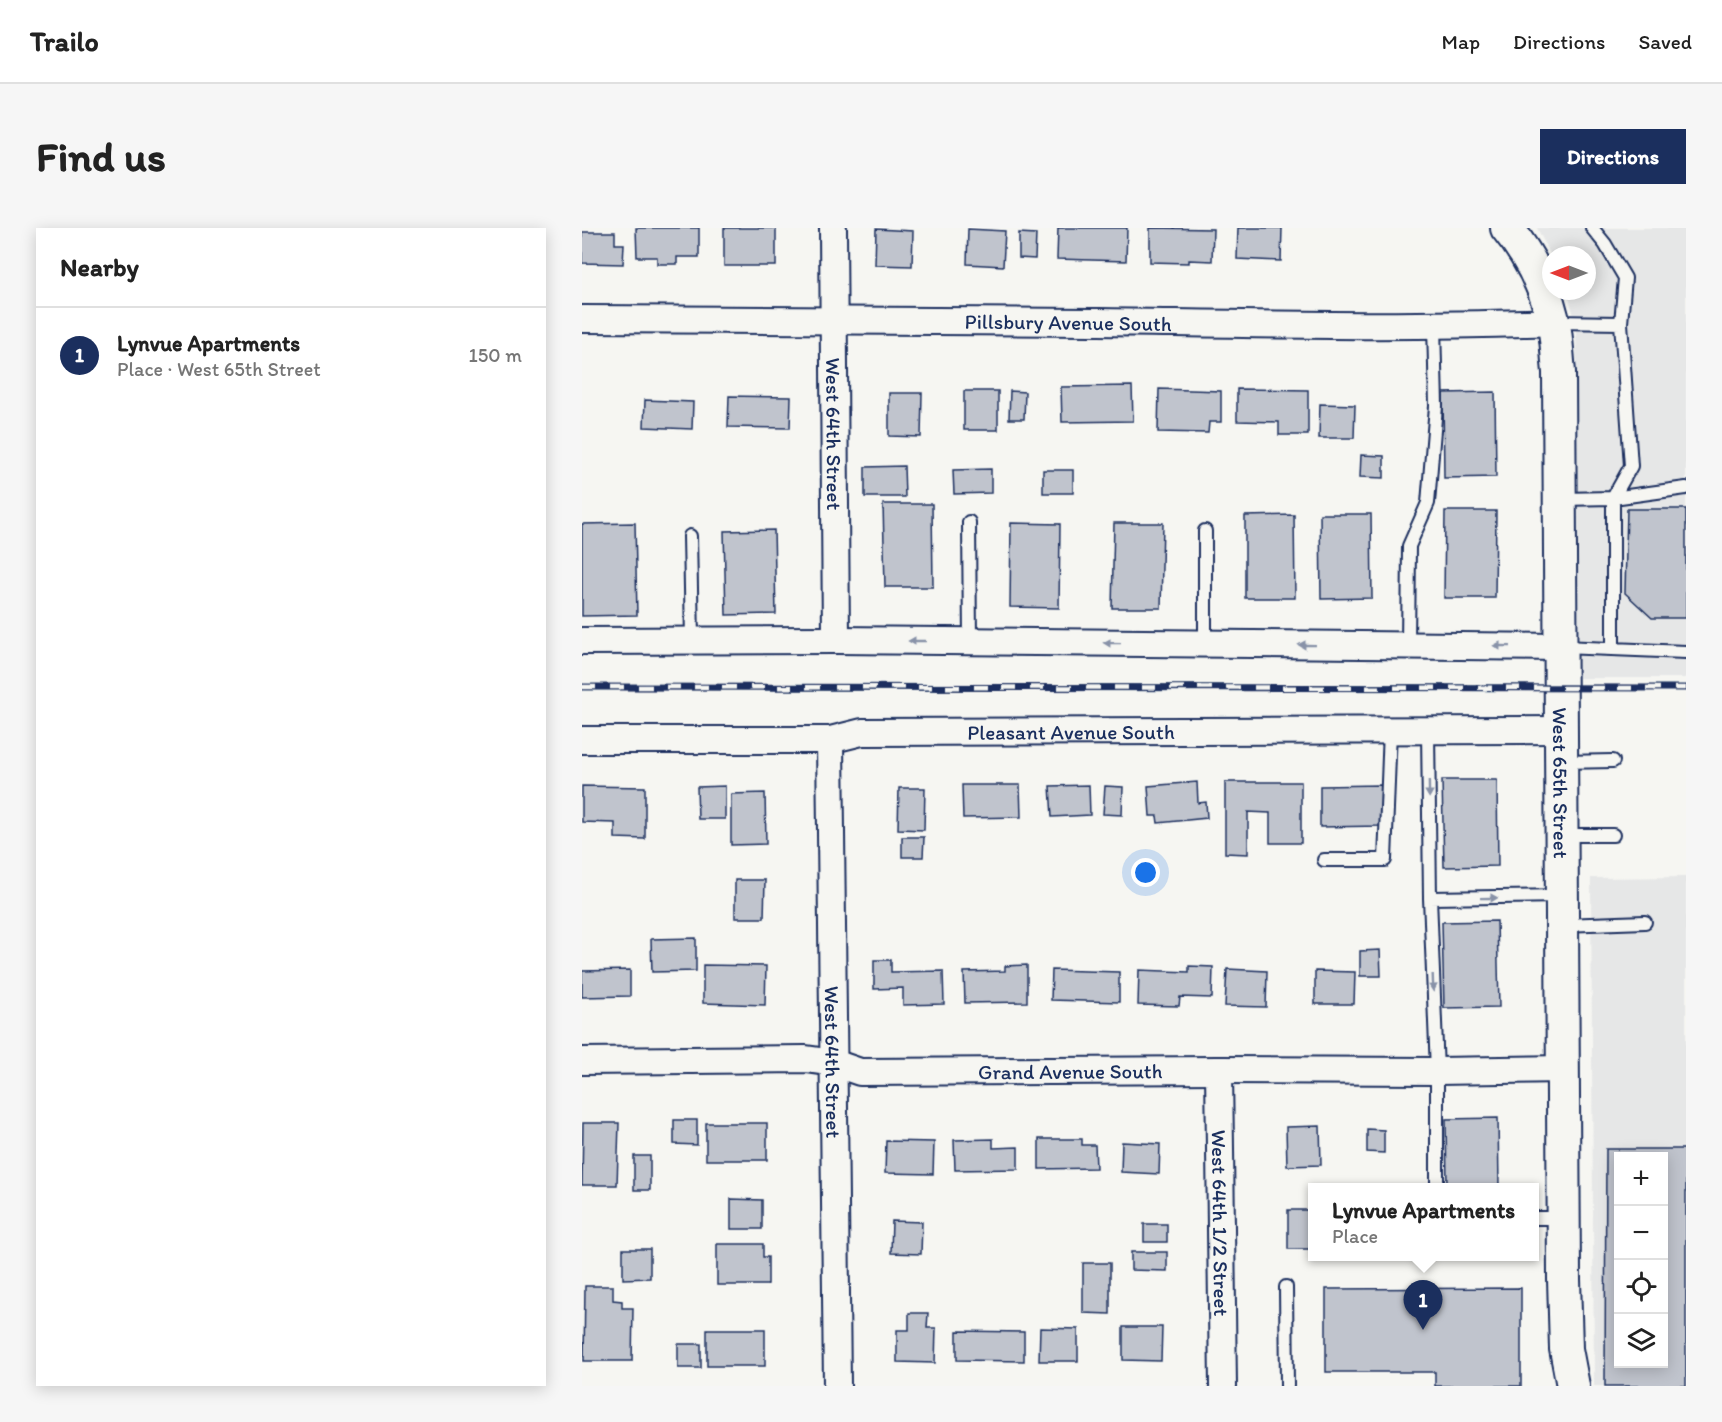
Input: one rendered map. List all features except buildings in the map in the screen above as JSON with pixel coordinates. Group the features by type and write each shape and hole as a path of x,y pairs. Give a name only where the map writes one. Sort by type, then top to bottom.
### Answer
{"street":[{"name":"West 64th Street","path":"833,228 836,640"},
{"name":"West 65th Street","path":"1507,228 1522,246 1542,285 1553,322 1559,372 1563,1069 1549,1218 1573,1386"},
{"name":"Pillsbury Avenue South","path":"582,319 833,319 1329,326 1553,322"},
{"path":"582,640 836,640 1561,647"},
{"name":"Pleasant Avenue South","path":"582,740 830,740 862,732 1561,730"},
{"name":"West 64th Street","path":"830,740 837,1386"},
{"name":"Grand Avenue South","path":"582,1061 806,1059 834,1063 860,1072 1563,1069"},
{"name":"West 64th 1/2 Street","path":"1219,1070 1223,1381"},
{"name":"West 65th Street","path":"1562,1386 1566,1349"}],"lane":[{"path":"1592,228 1605,244 1625,278 1621,322 1631,466 1613,498 1613,649"},
{"path":"1553,322 1621,322"},
{"path":"1408,646 1409,546 1428,503 1436,406 1434,325"},
{"path":"1560,500 1613,498 1686,488"},
{"path":"969,522 970,641"},
{"path":"1205,531 1205,644"},
{"path":"690,536 692,640"},
{"path":"1561,647 1686,652"},
{"path":"1324,860 1385,860 1390,730"},
{"path":"1428,730 1430,898 1437,1071 1437,1183"},
{"path":"1561,762 1613,761"},
{"path":"1562,835 1613,835"},
{"path":"1430,898 1646,922"},
{"path":"1286,1287 1287,1386"}],"shaded area":[{"path":"1537,228 1686,228 1686,678 1579,678 1576,323 1570,300 1596,300 1596,246 1546,246"},
{"path":"1686,877 1686,1386 1594,1386 1591,878"}],"railway":[{"path":"582,687 1686,688"}],"place":[{"name":"Lynvue Apartments","path":"1423,1330"}]}
